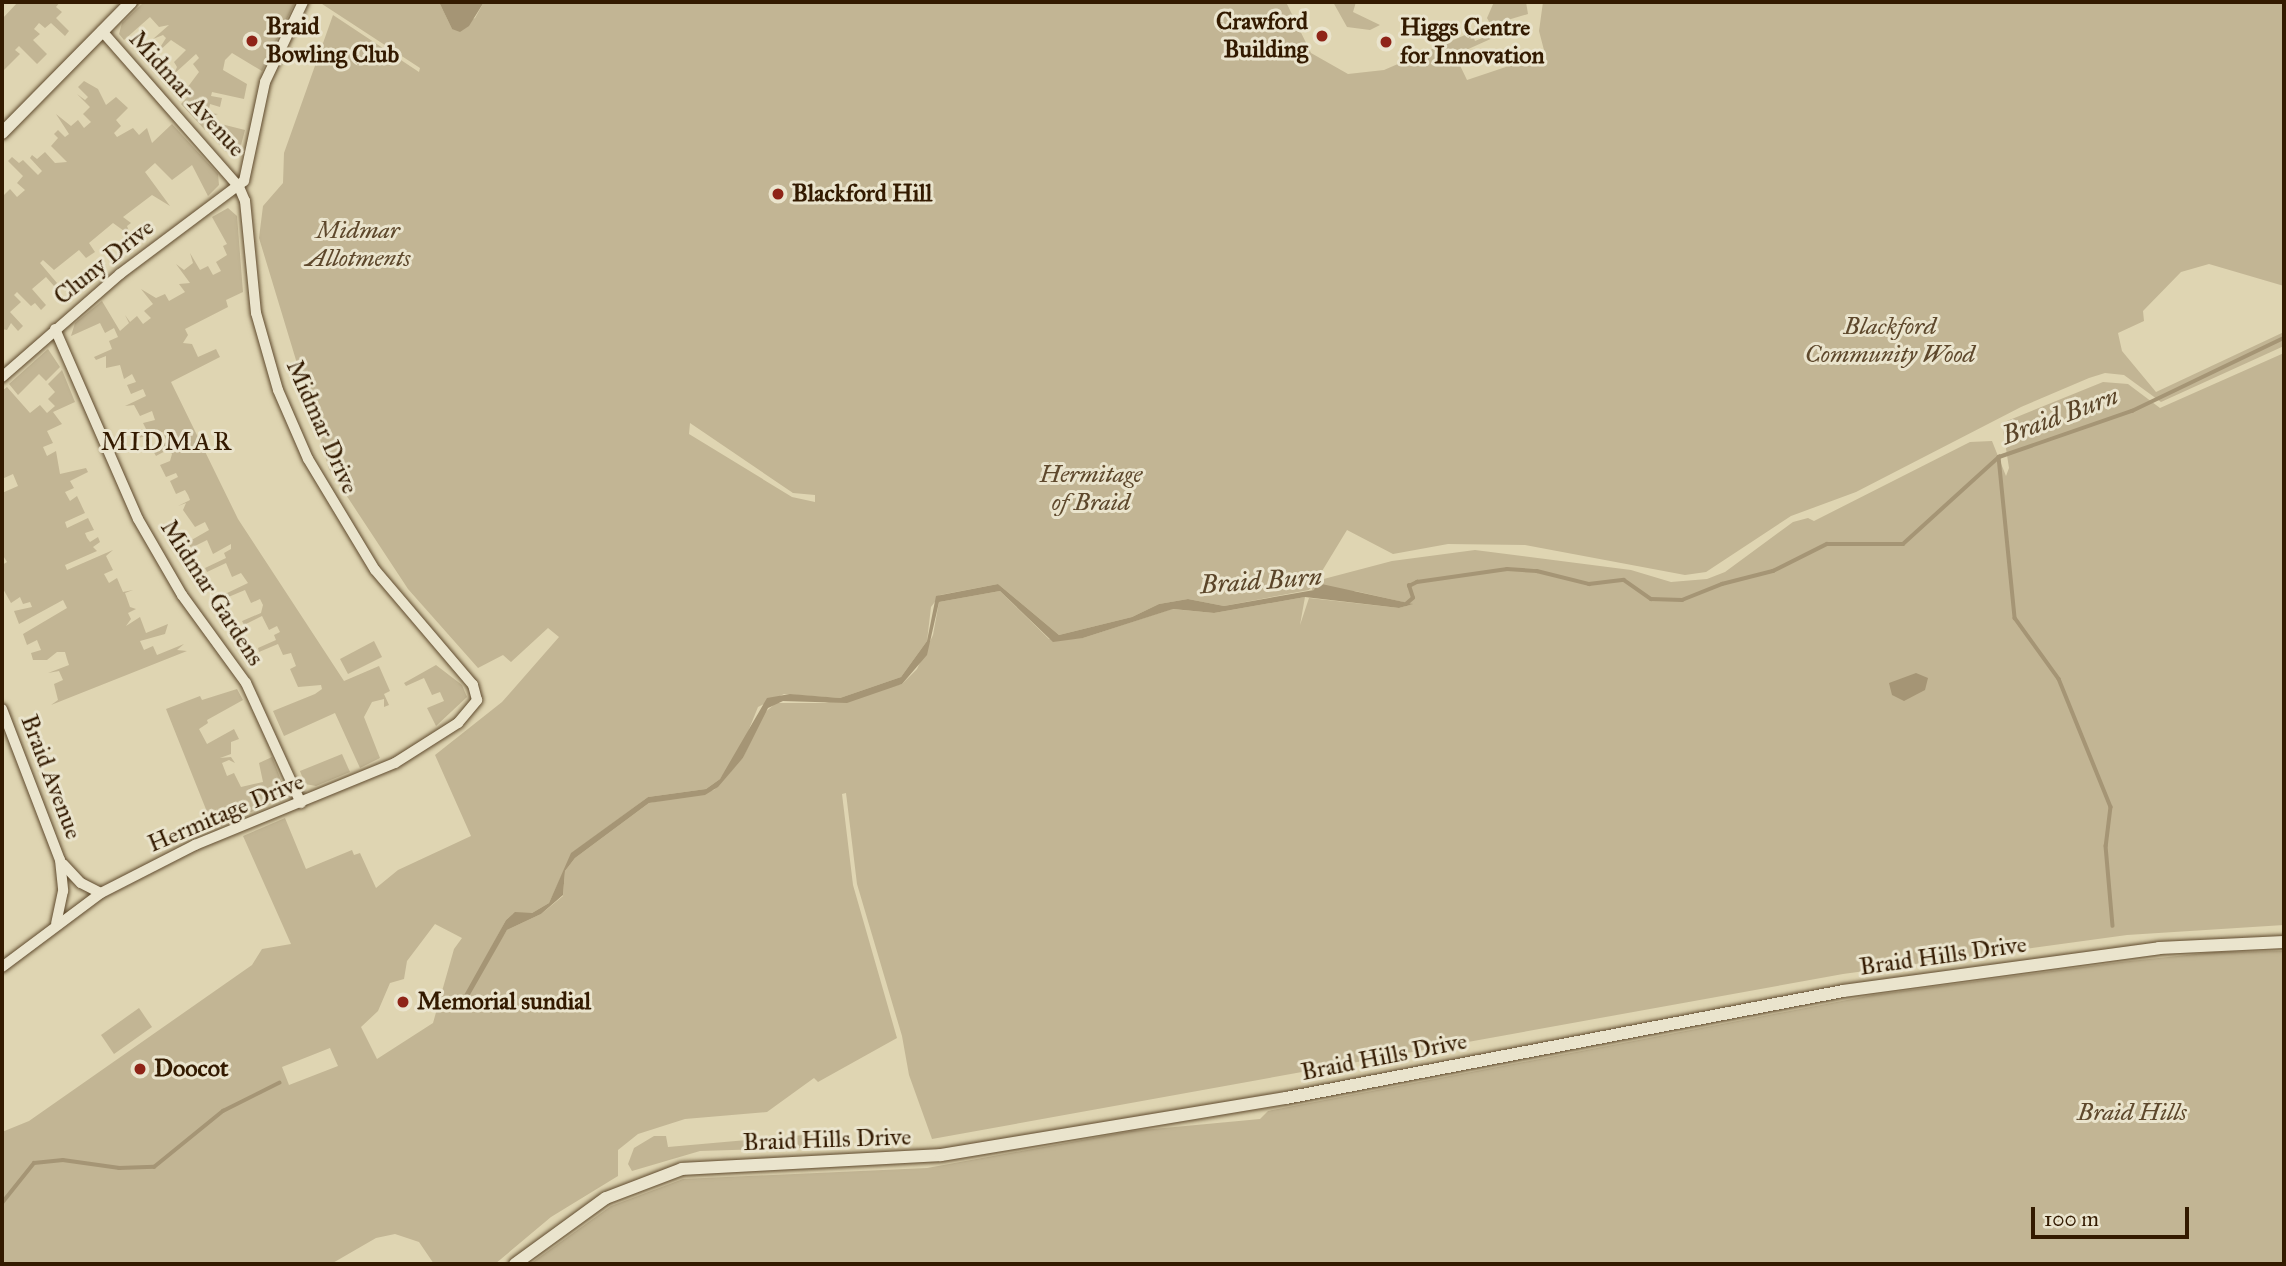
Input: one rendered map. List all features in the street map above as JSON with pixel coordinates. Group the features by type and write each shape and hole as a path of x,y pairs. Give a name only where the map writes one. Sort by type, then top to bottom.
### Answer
{"street":[{"path":"2,133 131,2"},
{"path":"239,187 249,170 269,70 303,2"},
{"name":"Midmar Avenue","path":"102,31 239,187"},
{"name":"Cluny Drive","path":"2,377 151,249 239,187"},
{"name":"Midmar Drive","path":"239,187 245,201 256,313 292,425 330,501 370,564 424,633 473,685 478,696 474,709"},
{"name":"Midmar Gardens","path":"55,329 138,519 183,596 246,683 302,803"},
{"name":"Braid Avenue","path":"2,709 60,860 63,891 56,924"},
{"name":"Hermitage Drive","path":"2,967 56,924 101,893 195,845 302,803 405,757 474,709"},
{"name":"Braid Avenue","path":"60,860 78,881 101,893"},
{"name":"Braid Hills Drive","path":"515,1264 606,1198 682,1169 941,1155 1286,1098 1843,991 2193,944 2284,942"}],"green space":[{"path":"18,2 60,2 56,7 62,12 56,18 69,31 65,36 51,23 45,28 39,23 34,29 40,34 33,40 47,54 37,64 19,46 15,50 20,54 3,71 2,19"},
{"path":"144,2 295,2 262,71 232,53 225,60 223,70 247,84 244,99 212,92 211,96 222,98 220,107 210,104 208,113 218,114 212,116 205,130 181,104 191,93 187,88 199,72 193,64 199,58 196,54 174,74 177,67 174,62 186,50 171,40 156,54 166,38 163,35 153,39 169,25 159,27 150,17 124,40 119,34 122,23"},
{"path":"319,2 439,2 452,29 475,18 484,2 1286,2 1311,53 1348,74 1384,70 1472,32 1475,41 1494,33 1495,37 1455,55 1467,80 1545,54 1539,31 1543,2 2284,2 2284,286 2209,264 2181,272 2143,311 2144,321 2118,333 2122,351 2156,392 2284,332 2284,346 2161,402 2124,375 2105,373 2089,378 2021,407 1856,492 1791,516 1706,572 1685,575 1525,545 1448,544 1393,554 1347,530 1316,581 1392,561 1475,550 1631,570 1671,582 1707,579 1725,572 1793,522 1808,518 1814,521 1970,442 1992,441 2006,476 2009,468 2002,423 2103,382 2128,384 2160,408 2284,353 2284,925 2127,935 1843,974 932,1139 909,1075 902,1036 857,884 846,793 842,794 853,885 897,1038 818,1082 814,1078 767,1112 685,1119 638,1134 618,1150 618,1176 551,1217 495,1264 434,1264 419,1242 395,1234 376,1238 331,1264 2,1264 2,1132 29,1121 252,965 262,949 291,944 243,836 285,818 306,869 352,850 354,855 360,853 376,888 398,870 471,836 435,755 502,702 559,637 548,628 511,662 503,655 478,668 408,589 329,469 259,238 263,206 283,183 284,153 333,15 419,72 420,68","holes":["690,423 793,493 815,495 815,502 792,497 689,434","998,584 1059,635 1132,617 1159,604 1188,599 1224,606 1309,590 1313,584 1312,590 1355,591 1412,604 1399,608 1309,598 1300,625 1305,597 1214,613 1172,609 1083,638 1049,639 1000,591 939,602 933,635 917,669 902,684 825,703 776,703 763,714 743,758 714,790 649,803 575,858 565,871 563,896 541,914 507,930 459,1007 506,920 513,914 532,913 549,903 572,853 648,797 706,789 720,779 741,749 758,707 784,694 840,698 901,677 927,641 931,607 940,595","435,924 462,938 454,949 433,1023 377,1059 361,1027 378,1011 390,983 404,979 407,961","330,1048 338,1066 289,1085 282,1067"]},
{"path":"1333,2 1356,2 1353,12 1380,25 1370,30 1347,27"},
{"path":"1494,2 1526,2 1528,14 1491,25 1487,18"},
{"path":"84,81 98,89 106,105 116,97 128,108 116,120 121,126 114,133 117,137 133,128 139,135 147,128 152,143 172,124 218,174 219,185 208,196 192,165 172,180 155,163 145,172 170,206 152,195 123,217 131,223 127,226 131,236 113,223 89,243 95,252 86,258 79,250 54,270 43,260 40,263 57,283 54,286 46,277 32,289 46,305 41,310 35,303 31,306 17,292 14,295 21,302 10,312 23,326 18,331 11,323 7,330 2,329 2,197 10,189 17,197 25,190 17,183 23,176 8,161 12,157 19,163 23,160 38,175 42,171 30,158 32,155 37,159 45,152 55,163 67,162 51,146 58,138 54,134 58,130 65,137 69,134 56,114 71,126 78,120 84,128 91,122 83,114 90,107 77,94 85,100 88,97 78,87"},
{"path":"217,123 245,130 240,149 226,152 212,137"},
{"path":"228,208 237,216 243,292 226,300 228,307 185,329 188,335 183,343 192,344 198,357 216,349 220,357 171,382 238,519 344,681 379,666 390,691 384,694 389,705 384,707 384,699 372,702 364,717 380,758 360,768 335,713 284,736 273,711 315,694 322,689 321,685 298,687 290,669 296,666 291,653 283,655 278,644 259,652 258,648 276,640 274,635 280,632 277,626 269,630 262,616 244,625 242,621 261,613 263,605 260,599 251,603 245,590 226,598 225,594 248,583 241,573 232,577 226,563 207,572 205,568 226,558 224,553 231,549 231,544 213,554 207,540 191,548 188,542 209,530 205,522 195,527 183,510 186,503 178,506 190,500 188,495 185,490 176,494 170,481 178,477 176,473 166,477 160,465 170,461 172,454 169,449 156,456 152,449 167,442 163,432 130,440 147,431 143,423 155,420 152,411 140,416 134,405 125,406 146,396 143,389 131,394 127,385 136,382 132,374 124,379 120,365 106,368 106,356 96,360 94,357 112,349 109,341 118,337 114,328 105,333 100,323 71,336 75,323 102,301 120,331 129,323 125,315 130,322 137,316 143,324 151,318 144,311 153,304 141,289 156,298 165,294 169,301 185,292 179,284 190,283 176,264 184,270 193,263 190,253 200,270 208,266 213,275 221,271 216,262 227,255 223,246 227,244 212,217"},
{"path":"48,349 60,367 46,381 39,374 18,395 9,384"},
{"path":"62,370 75,402 53,412 62,424 47,431 53,443 43,447 47,456 56,451 60,474 86,468 88,472 70,481 74,488 65,492 70,501 77,496 85,513 65,522 67,528 88,518 94,530 85,533 87,538 90,542 98,537 100,542 93,547 97,551 65,565 67,570 113,550 106,556 113,570 104,574 109,583 117,578 123,592 133,590 125,593 130,607 136,609 128,613 131,619 126,626 140,617 146,633 168,624 165,634 140,641 144,650 153,646 157,655 184,644 177,650 187,651 51,705 58,700 54,684 63,680 59,671 48,673 69,665 65,652 57,652 47,660 33,660 31,653 41,650 37,640 27,645 23,634 67,608 63,600 19,624 14,611 32,607 30,602 23,604 20,597 11,603 2,587 2,565 7,562 2,554 2,493 18,486 13,474 2,479 2,391 7,387 30,413 40,405 47,413 55,406 48,399 55,392 48,384"},
{"path":"374,641 382,657 348,674 340,659"},
{"path":"436,665 462,685 467,697 436,726 427,708 444,701 440,692 432,695 424,678 406,686 404,683"},
{"path":"237,689 243,700 207,720 208,723 199,729 207,744 234,729 239,739 231,742 231,754 220,758 231,757 235,763 229,760 222,763 227,776 234,773 241,787 263,782 259,763 272,757 286,793 276,802 213,827 166,709 200,696 202,700"},
{"path":"342,754 350,772 316,786 305,784 300,771"},
{"name":"Braid Hills","path":"2284,951 2284,1264 530,1264 611,1206 683,1179 927,1168 1132,1131 1260,1119 1268,1111 1873,995 2121,962 2215,952"},
{"path":"139,1008 152,1027 114,1054 101,1035"},
{"path":"815,1134 802,1148 700,1151 632,1171 628,1164 634,1148 654,1136 666,1136 668,1147"}],"shaded area":[{"path":"439,2 484,2 469,26 460,32 452,29"},
{"path":"1317,583 1413,604 1399,608 1305,597 1214,613 1173,609 1083,638 1053,642 1000,591 939,602 927,655 902,684 847,703 783,701 768,708 743,758 718,787 705,795 649,803 575,858 565,871 563,895 541,914 507,930 463,1007 458,1006 506,920 515,912 532,913 549,903 571,853 648,797 706,789 720,779 767,698 790,694 840,698 901,677 927,641 936,596 998,584 1059,635 1132,617 1159,604 1188,599 1224,606 1314,590"},
{"path":"1916,673 1928,678 1925,690 1904,701 1892,695 1889,683"}],"waterway":[{"name":"Braid Burn","path":"1406,604 1413,598 1409,586 1417,582 1507,569 1537,571 1589,584 1624,580 1651,599 1682,600 1722,584 1773,571 1827,544 1903,544 1999,457 2132,411 2284,338"},
{"path":"1999,457 2015,618 2059,679 2111,807 2106,846 2113,926"},
{"name":"Braid Burn","path":"2,1203 34,1163 63,1160 119,1168 154,1167 223,1111 279,1083"}],"place":[{"name":"Crawford Building","path":"1322,36"},
{"name":"Braid Bowling Club","path":"252,41"},
{"name":"Higgs Centre for Innovation","path":"1386,42"},
{"name":"Blackford Hill","path":"778,194"},
{"name":"Memorial sundial","path":"403,1002"},
{"name":"Doocot","path":"140,1069"}],"district":[{"name":"MIDMAR","path":"167,442"}],"park label":[{"name":"Midmar Allotments","path":"358,245"},
{"name":"Blackford Community Wood","path":"1890,341"},
{"name":"Hermitage of Braid","path":"1091,489"}]}
